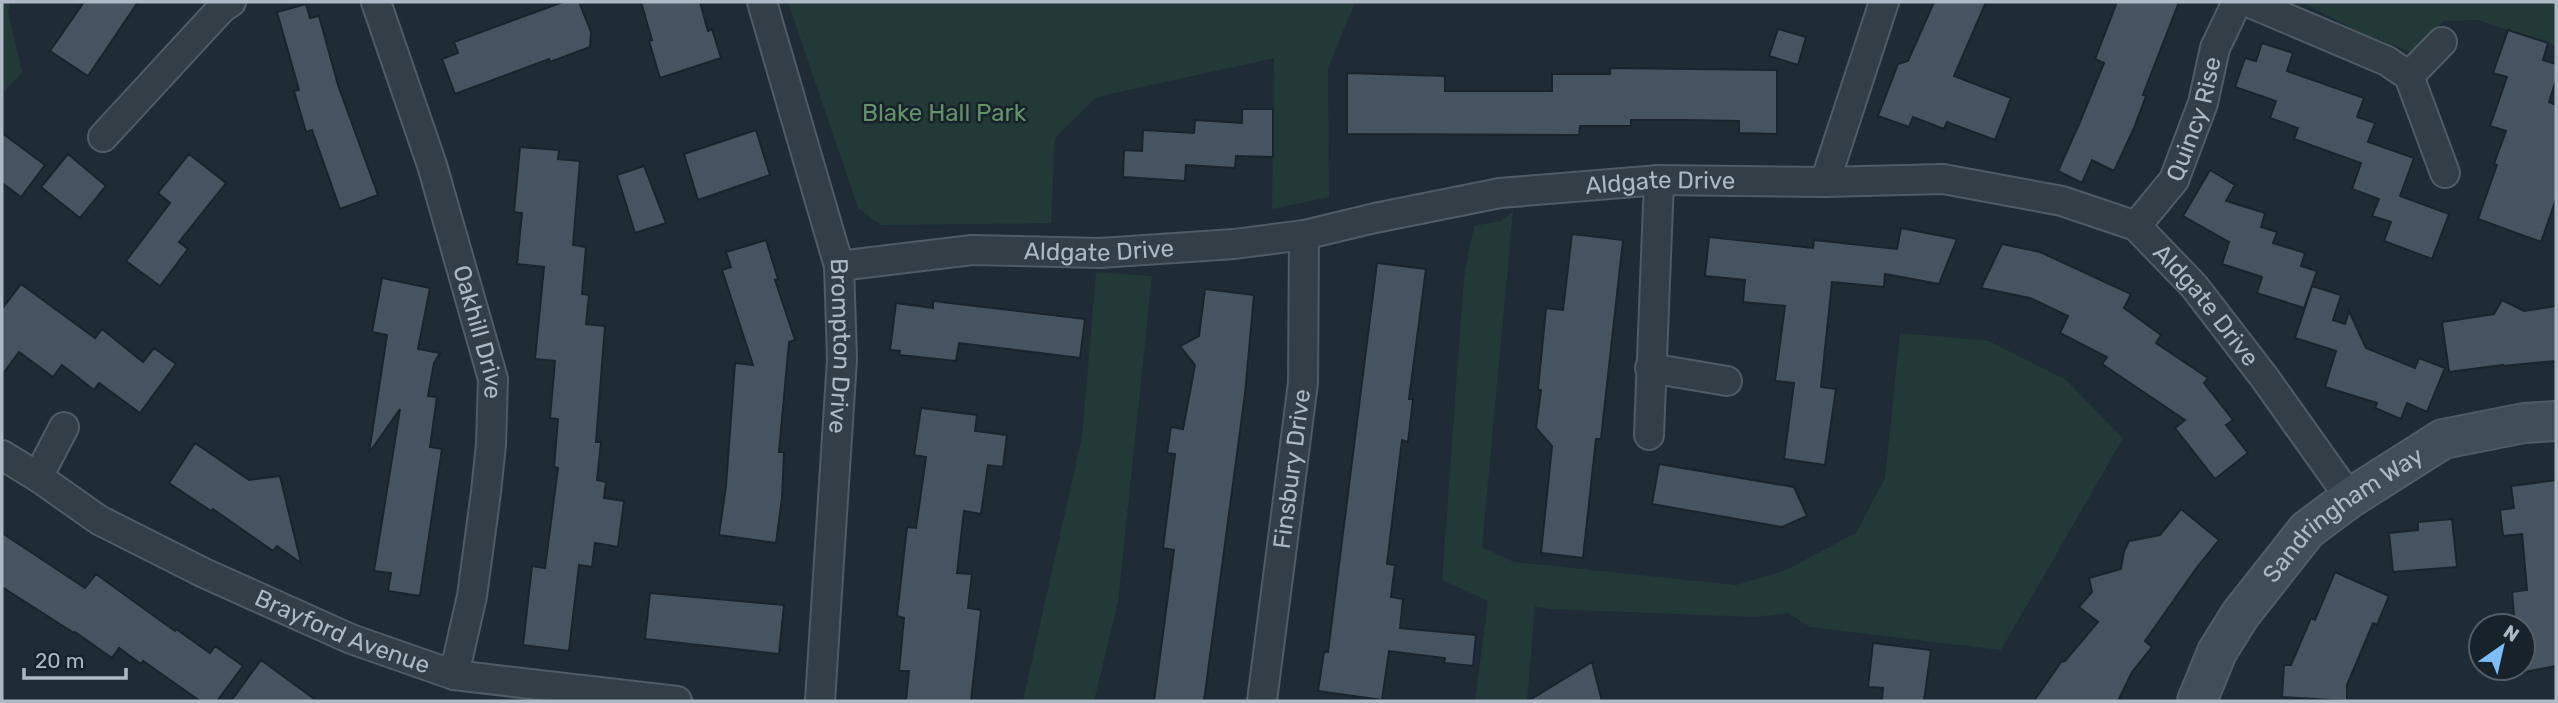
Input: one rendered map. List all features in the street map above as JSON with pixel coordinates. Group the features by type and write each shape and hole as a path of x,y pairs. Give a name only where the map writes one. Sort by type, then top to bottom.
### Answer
{"street":[{"path":"103,137 222,8 231,2"},
{"name":"Oakhill Drive","path":"376,2 432,165 493,379 486,492 472,596 454,675"},
{"name":"Brompton Drive","path":"762,2 839,266 842,359 820,701"},
{"path":"1825,182 1884,2"},
{"name":"Quincy Rise","path":"2136,226 2174,180 2203,103 2215,48 2237,2"},
{"path":"2248,2 2386,61 2409,76 2445,173"},
{"path":"2409,76 2442,42"},
{"name":"Aldgate Drive","path":"839,266 972,250 1100,253 1234,244 1304,236 1375,218 1500,194 1660,180 1825,182 1943,178 2062,201 2136,226 2194,286 2264,377 2350,498"},
{"path":"1649,435 1660,180"},
{"name":"Finsbury Drive","path":"1262,701 1303,383 1304,236"},
{"path":"1650,368 1727,381"},
{"name":"Sandringham Way","path":"2197,701 2217,653 2240,615 2307,530 2350,498 2443,439 2524,423 2556,421"},
{"path":"38,477 64,427"},
{"name":"Brayford Avenue","path":"2,455 99,520 204,573 351,639 454,675 677,701"}],"green space":[{"path":"2,2 10,2 8,12 22,72 2,94"},
{"name":"Blake Hall Park","path":"788,2 1355,2 1328,68 1329,197 1272,209 1274,58 1097,97 1055,138 1051,223 881,225 858,208"},
{"path":"2302,2 2556,2 2556,46 2478,20 2444,21 2411,52 2360,32"},
{"path":"1513,212 1482,547 1514,562 1736,585 1784,571 1856,533 1885,478 1900,333 1989,341 2066,380 2123,438 2001,650 1810,627 1788,613 1755,617 1551,609 1535,606 1527,701 1475,701 1488,601 1442,580 1464,277 1474,226 1500,221"},
{"path":"1096,272 1152,276 1118,602 1094,701 1023,701 1082,437"}],"building":[{"path":"84,2 138,2 88,76 50,51"},
{"path":"563,2 579,2 591,32 590,47 550,62 549,59 455,94 442,59 458,53 454,42"},
{"path":"641,2 700,2 708,31 712,29 721,58 660,78"},
{"path":"1934,2 1986,2 1954,76 2011,98 1995,140 1947,122 1944,129 1913,117 1909,127 1878,116 1898,64 1908,61"},
{"path":"2117,2 2179,2 2143,95 2146,96 2134,128 2114,171 2092,160 2082,183 2058,171 2104,63 2095,59"},
{"path":"306,4 310,18 319,16 338,85 378,195 340,209 312,130 306,132 294,91 299,90 277,12"},
{"path":"1778,29 1806,37 1798,65 1769,56"},
{"path":"2508,30 2548,43 2543,60 2556,64 2556,80 2549,102 2556,105 2556,199 2541,242 2478,219 2506,131 2490,126 2507,77 2493,73"},
{"path":"2262,43 2293,53 2287,71 2364,98 2357,117 2375,123 2368,142 2414,158 2400,196 2449,214 2432,259 2384,241 2391,222 2372,216 2379,199 2352,189 2361,163 2294,139 2298,128 2270,118 2276,101 2235,87 2245,58 2256,61"},
{"path":"1610,68 1777,70 1777,134 1739,133 1739,121 1631,120 1631,126 1580,126 1579,135 1347,134 1347,73 1445,76 1445,91 1552,91 1552,74 1610,74"},
{"path":"1242,109 1273,109 1273,157 1236,156 1235,168 1186,165 1185,181 1123,177 1124,150 1142,151 1143,130 1194,133 1195,120 1242,123"},
{"path":"756,130 770,175 698,200 684,154"},
{"path":"2,133 45,165 21,197 2,183"},
{"path":"520,147 559,150 558,159 580,161 573,245 586,247 582,294 589,295 586,324 605,326 596,442 601,442 597,480 606,482 604,498 624,501 618,547 595,543 592,567 579,565 569,651 523,645 532,566 545,568 558,468 554,467 558,419 550,418 555,361 535,359 544,267 517,264 522,213 514,212"},
{"path":"68,154 106,186 80,218 41,187"},
{"path":"189,154 226,183 179,242 188,249 160,286 126,261 170,203 158,193"},
{"path":"644,166 666,223 635,233 617,175"},
{"path":"2210,170 2235,185 2226,201 2265,213 2261,227 2277,232 2273,243 2305,253 2301,266 2317,271 2304,308 2257,293 2262,277 2222,264 2229,242 2183,216"},
{"path":"1901,228 1957,239 1939,284 1885,274 1884,287 1832,282 1821,387 1836,389 1825,465 1784,459 1794,383 1775,381 1785,306 1743,302 1745,280 1705,276 1709,237 1813,248 1814,240 1897,249"},
{"path":"1572,234 1623,240 1601,439 1596,439 1583,558 1541,553 1552,446 1536,428 1546,308 1563,310"},
{"path":"766,240 778,279 775,280 795,340 789,342 779,452 784,452 782,498 776,543 719,535 726,486 735,363 753,365 722,270 731,267 726,252"},
{"path":"2002,244 2040,252 2131,294 2124,308 2161,335 2156,343 2208,378 2204,383 2233,420 2226,425 2248,453 2215,479 2175,428 2185,420 2102,364 2107,357 2060,333 2068,316 2030,298 1981,288"},
{"path":"1377,263 1426,269 1409,399 1413,399 1408,442 1402,440 1387,564 1395,565 1391,597 1403,599 1400,628 1476,635 1473,666 1444,663 1445,658 1389,651 1382,700 1318,691 1324,652 1328,652"},
{"path":"382,278 430,288 418,349 440,353 434,363 428,396 437,397 430,447 442,449 420,596 388,591 391,573 374,571 400,409 369,453 387,335 372,332"},
{"path":"21,284 95,338 102,329 143,362 154,348 176,364 140,413 99,383 94,390 62,365 53,377 19,352 2,375 2,309"},
{"path":"2312,286 2341,295 2333,320 2345,324 2349,311 2366,348 2415,368 2419,358 2445,368 2427,412 2407,403 2401,419 2375,408 2377,403 2325,387 2336,351 2295,338"},
{"path":"1205,289 1254,295 1245,394 1204,701 1154,701 1174,550 1163,548 1175,454 1167,453 1171,427 1183,429 1195,365 1180,346 1199,336"},
{"path":"2502,300 2524,311 2556,306 2556,361 2449,372 2442,322 2494,314"},
{"path":"933,301 1085,319 1080,358 959,343 956,361 899,355 900,351 890,350 896,303 933,308"},
{"path":"921,408 977,415 975,431 1007,435 1003,467 988,465 981,514 964,511 957,573 972,574 968,608 981,610 971,701 906,701 909,671 899,671 904,618 897,616 907,527 916,528 926,457 914,455"},
{"path":"195,443 249,480 280,476 301,563 277,546 273,551 213,509 211,511 169,483"},
{"path":"1659,464 1794,487 1807,516 1782,527 1652,504"},
{"path":"2556,480 2556,666 2537,670 2537,612 2514,612 2512,592 2527,590 2522,534 2503,536 2500,510 2514,508 2511,486"},
{"path":"2181,509 2219,540 2145,641 2152,647 2132,672 2118,701 2034,701 2061,662 2065,661 2098,622 2079,607 2092,592 2089,578 2121,569 2129,541 2160,535"},
{"path":"2452,519 2457,567 2393,572 2389,533 2418,530 2418,522"},
{"path":"2,533 85,588 96,574 210,653 215,646 243,666 217,701 200,701 143,661 141,664 119,648 112,658 2,587"},
{"path":"2335,572 2389,596 2377,625 2373,623 2347,685 2347,701 2282,697 2284,665 2291,665 2311,618 2315,620"},
{"path":"650,593 784,605 779,654 645,639"},
{"path":"1873,643 1931,650 1924,701 1882,701 1883,688 1868,687"},
{"path":"261,660 317,701 231,701"},
{"path":"1592,662 1602,701 1528,701"}]}
